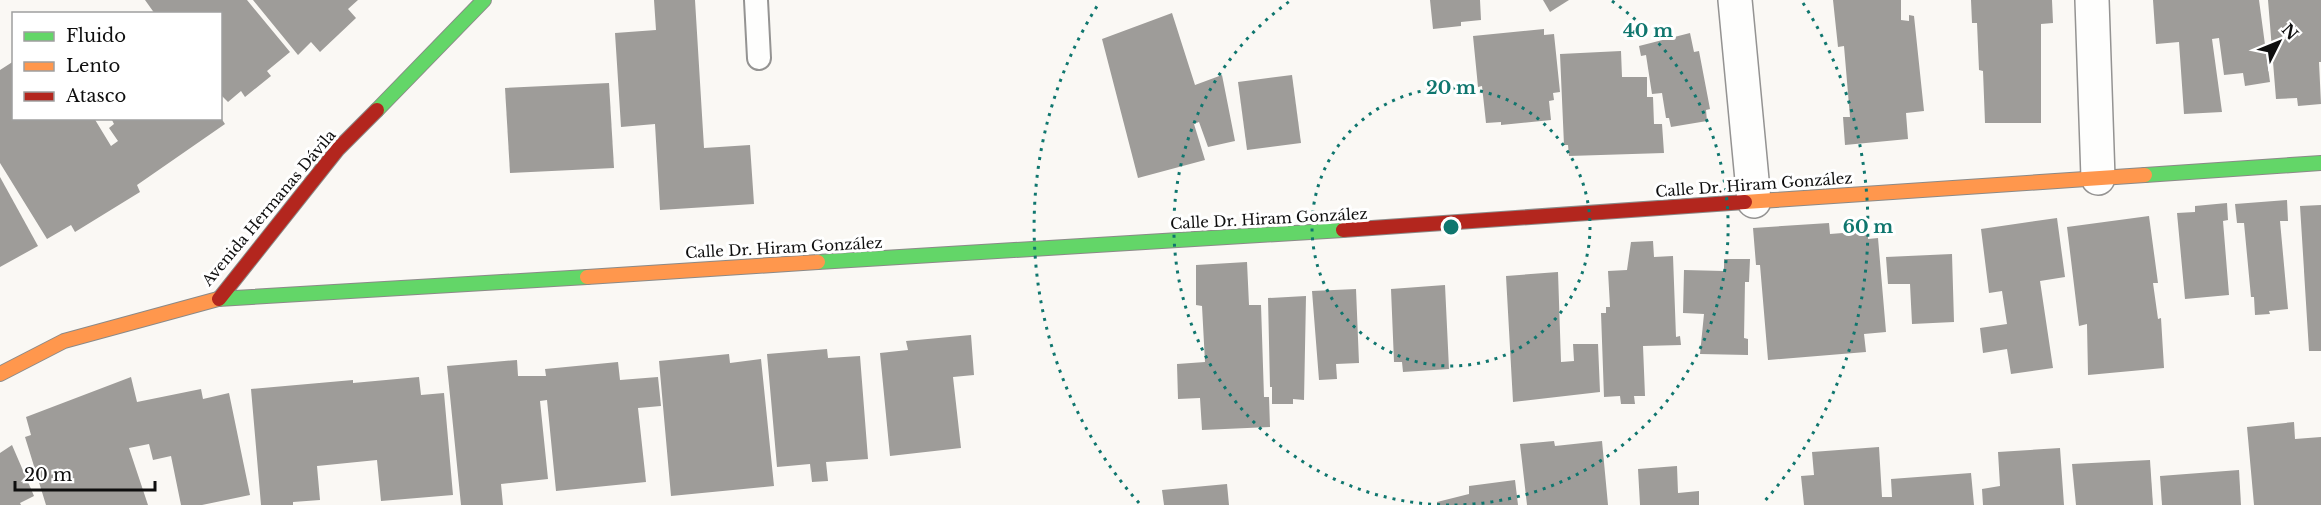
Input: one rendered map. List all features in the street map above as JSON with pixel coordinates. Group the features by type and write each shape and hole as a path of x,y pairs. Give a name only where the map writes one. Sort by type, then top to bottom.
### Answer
{"street":[{"name":"Avenida Hermanas Dávila","path":"0,374 64,341 219,299 338,149 484,0"},
{"path":"1735,0 1754,201"},
{"path":"2092,0 2098,177"},
{"name":"Calle Dr. Hiram González","path":"219,299 1481,222 1754,201 2321,163"}],"lane":[{"path":"756,0 759,58"}],"building":[{"path":"145,0 247,0 290,52 267,71 271,76 245,97 241,91 228,102 222,96 222,12 154,12"},
{"path":"253,0 358,0 348,9 356,18 320,52 311,42 298,55"},
{"path":"654,0 695,0 704,148 750,145 754,204 660,210 655,124 621,127 615,33 656,30"},
{"path":"1430,0 1480,0 1481,20 1461,22 1461,26 1433,29"},
{"path":"1543,0 1569,0 1550,12"},
{"path":"1833,0 1901,0 1901,20 1909,21 1909,15 1914,16 1924,111 1906,113 1908,139 1845,145 1843,117 1850,117 1844,46 1838,47"},
{"path":"1971,0 2052,0 2053,23 2041,24 2041,123 1985,123 1983,71 1979,70 1977,23 1972,23"},
{"path":"2153,0 2259,0 2270,82 2245,86 2243,73 2224,75 2219,38 2212,39 2222,112 2184,114 2179,42 2156,44"},
{"path":"2268,0 2321,0 2321,62 2319,62 2321,104 2298,106 2297,98 2276,99"},
{"path":"1172,13 1195,85 1222,75 1235,141 1208,147 1199,122 1194,124 1205,160 1138,178 1102,39"},
{"path":"1544,29 1544,35 1554,34 1560,92 1553,93 1554,100 1549,101 1551,120 1501,125 1501,122 1486,123 1482,86 1478,87 1473,36"},
{"path":"1690,33 1694,52 1699,51 1710,109 1706,110 1707,121 1671,127 1669,118 1666,118 1662,93 1652,94 1646,55 1641,56 1639,46"},
{"path":"1621,51 1622,77 1647,77 1647,97 1653,97 1654,124 1662,124 1664,153 1569,156 1568,145 1564,145 1560,54"},
{"path":"12,62 12,120 95,120 111,146 118,141 109,128 114,124 112,120 222,120 225,124 137,185 140,192 75,232 71,225 47,239 0,163 0,70"},
{"path":"1292,75 1301,143 1247,150 1238,82"},
{"path":"609,83 614,168 510,173 505,88"},
{"path":"0,177 38,246 0,267"},
{"path":"2287,200 2288,221 2280,221 2288,309 2255,315 2254,297 2251,297 2244,223 2237,223 2235,204"},
{"path":"2227,203 2228,220 2223,221 2229,295 2185,299 2177,213 2195,212 2195,206"},
{"path":"2321,205 2321,351 2309,351 2300,206"},
{"path":"2149,216 2158,283 2153,283 2158,319 2161,318 2164,368 2088,375 2087,324 2079,326 2067,227"},
{"path":"2057,218 2065,277 2040,281 2053,368 2011,374 2007,349 1983,353 1980,328 2007,324 2002,291 1989,293 1981,229"},
{"path":"1829,223 1830,234 1868,231 1868,239 1878,238 1886,332 1864,334 1866,352 1768,360 1760,265 1756,265 1753,228"},
{"path":"1653,241 1654,257 1673,256 1676,337 1680,336 1681,345 1643,346 1645,396 1634,396 1635,404 1621,404 1620,396 1604,397 1601,313 1606,313 1606,307 1610,307 1608,271 1627,270 1631,242"},
{"path":"1952,254 1954,322 1912,324 1910,284 1888,284 1886,257"},
{"path":"1724,259 1750,259 1749,282 1745,282 1744,338 1748,339 1748,355 1700,354 1704,314 1683,313 1684,270 1724,271"},
{"path":"1247,262 1249,305 1261,305 1264,397 1269,397 1270,427 1202,430 1200,398 1178,399 1177,364 1205,362 1202,306 1196,305 1196,265"},
{"path":"1558,272 1561,362 1574,361 1573,344 1598,344 1600,392 1513,402 1506,276"},
{"path":"1445,285 1449,369 1403,372 1402,362 1394,362 1391,289"},
{"path":"1356,289 1359,363 1336,364 1337,379 1319,380 1312,291"},
{"path":"1306,296 1304,400 1293,399 1293,404 1272,404 1268,298"},
{"path":"971,335 974,375 953,377 961,448 890,456 880,353 908,350 906,341"},
{"path":"827,349 828,358 860,356 868,459 826,462 828,481 812,482 810,464 777,467 767,354"},
{"path":"729,354 730,363 761,359 774,486 671,496 659,361"},
{"path":"517,360 518,376 546,376 545,369 618,362 620,380 658,377 661,406 638,408 646,482 556,491 547,400 540,401 548,479 501,484 503,505 461,505 447,366"},
{"path":"131,377 137,402 201,389 203,399 229,393 250,495 202,505 181,505 171,456 153,460 149,444 129,448 148,505 46,505 25,437 31,435 26,417"},
{"path":"419,377 421,395 444,393 453,495 381,501 377,460 317,466 320,500 293,502 293,505 261,505 251,389"},
{"path":"2294,422 2295,439 2321,437 2321,505 2254,505 2247,427"},
{"path":"1554,441 1555,446 1602,441 1608,505 1527,505 1520,444"},
{"path":"12,445 34,496 20,503 21,505 0,505 0,453"},
{"path":"1879,447 1882,497 1892,497 1891,479 1971,473 1974,505 1804,505 1801,476 1814,475 1812,452"},
{"path":"2060,448 2064,505 1983,505 1982,489 2000,486 1998,452"},
{"path":"2150,460 2153,505 2076,505 2072,464"},
{"path":"1677,466 1678,493 1699,491 1699,505 1640,505 1638,469"},
{"path":"2239,470 2241,505 2162,505 2160,476"},
{"path":"1515,480 1518,505 1437,505 1437,502 1469,494 1469,486"},
{"path":"1227,484 1229,505 1164,505 1162,490"}],"traffic: fast":[{"path":"377,110 484,0"},
{"path":"2145,175 2321,163"},
{"path":"818,262 1343,230"},
{"path":"218,299 587,277"}],"traffic: slow":[{"path":"1745,202 2145,175"},
{"path":"587,277 818,262"},
{"path":"0,374 64,341 218,299"}],"traffic: jam":[{"path":"219,299 338,149 377,110"},
{"path":"1343,230 1745,202"}]}
